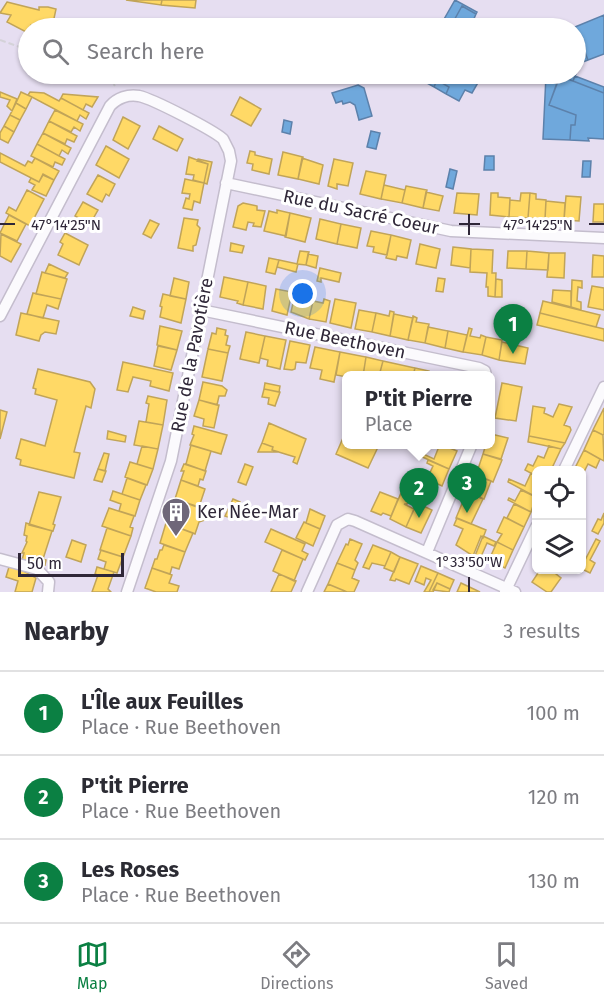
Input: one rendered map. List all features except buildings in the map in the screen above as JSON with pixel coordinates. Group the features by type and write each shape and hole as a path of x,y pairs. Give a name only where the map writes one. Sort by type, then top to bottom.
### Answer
{"street":[{"name":"Rue de la Pavotière","path":"124,97 141,96 219,136 228,147 231,161 168,470 127,592"},
{"path":"0,316 110,106 114,101 124,97"},
{"name":"Rue du Sacré Coeur","path":"226,183 451,231 604,238"},
{"name":"Rue Beethoven","path":"201,310 485,371"},
{"path":"566,466 604,387"},
{"path":"427,552 470,449"},
{"path":"307,592 336,525 342,521 355,521 509,591 532,538"},
{"path":"0,559 37,569 49,582 48,592"}],"path":[{"path":"0,39 18,46"},
{"path":"114,84 124,97"}],"place":[{"name":"L'Île aux Feuilles","path":"513,354"},
{"name":"Les Roses","path":"467,513"},
{"name":"P'tit Pierre","path":"419,518"},
{"name":"Ker Née-Mar","path":"176,538"}]}
